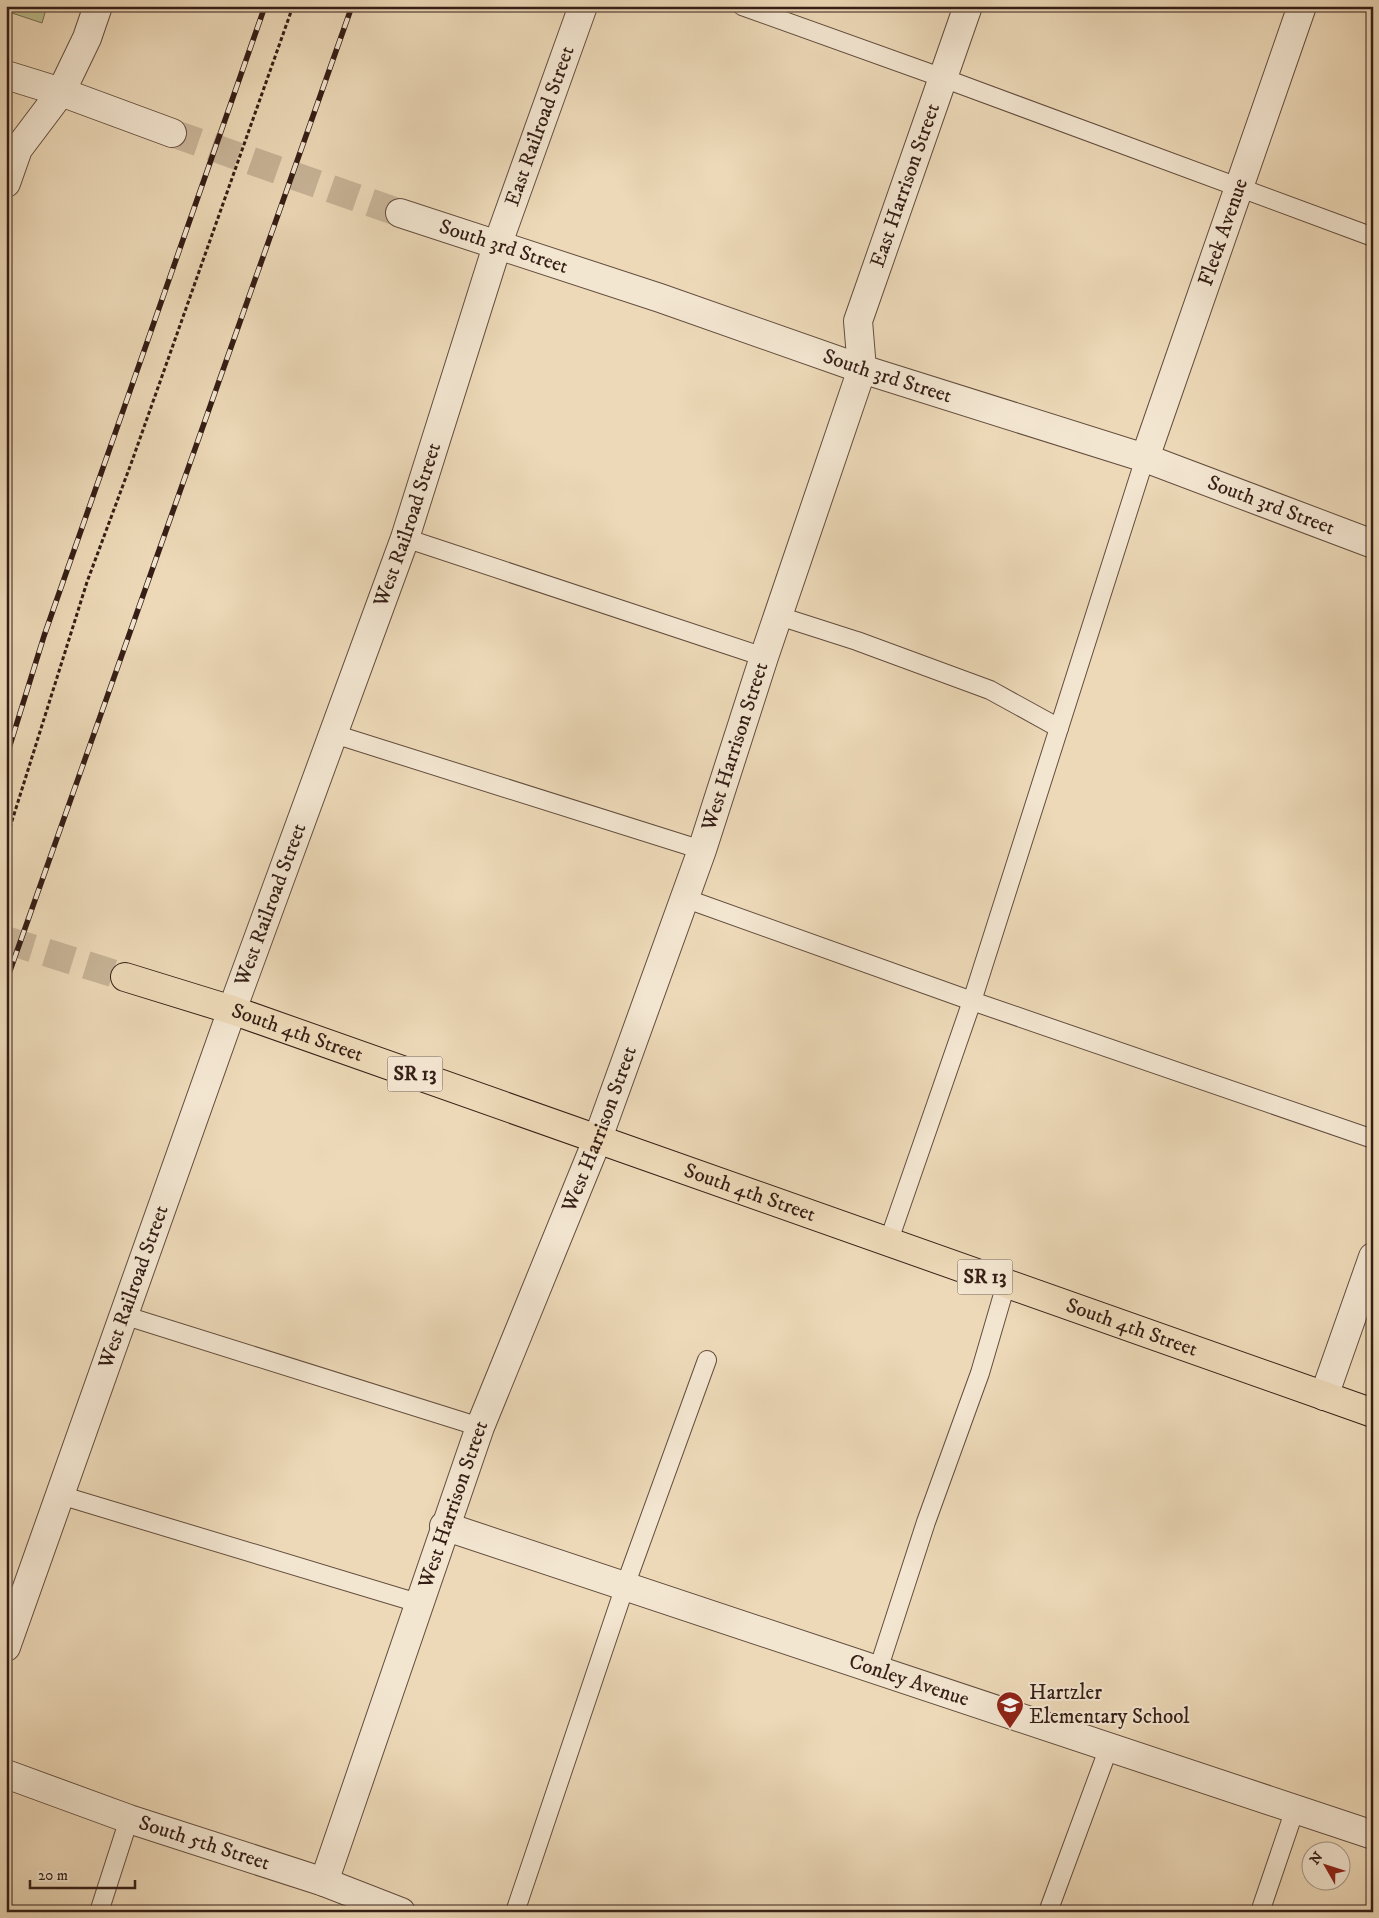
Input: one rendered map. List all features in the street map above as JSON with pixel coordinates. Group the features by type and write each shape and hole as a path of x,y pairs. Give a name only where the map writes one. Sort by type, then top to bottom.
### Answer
{"main road":[{"name":"South 4th Street","path":"125,977 232,1010 1373,1413"}],"street":[{"path":"6,184 18,149 61,92 87,38 98,6"},
{"name":"East Railroad Street","path":"497,246 583,6"},
{"name":"East Harrison Street","path":"862,369 858,321 968,6"},
{"name":"Fleek Avenue","path":"1145,458 1302,6"},
{"path":"6,75 61,92 172,133"},
{"name":"South 3rd Street","path":"400,213 660,298 862,369 1145,458 1373,544"},
{"name":"West Railroad Street","path":"6,1647 232,1010 405,538 497,246"},
{"name":"West Harrison Street","path":"324,1882 444,1526 480,1426 598,1138 702,850 764,657 862,369"},
{"path":"1324,1396 1373,1257"},
{"name":"Conley Avenue","path":"444,1526 1373,1835"},
{"name":"South 5th Street","path":"6,1774 129,1819 324,1882 349,1903 401,1912"}],"lane":[{"path":"742,6 943,78 1373,238"},
{"path":"888,1243 972,1001 1145,458"},
{"path":"405,538 764,657"},
{"path":"779,616 857,641 990,690 1058,728"},
{"path":"334,734 702,850"},
{"path":"684,898 972,1001 1373,1139"},
{"path":"878,1670 926,1522 980,1373 1006,1284"},
{"path":"123,1315 480,1426"},
{"path":"515,1912 625,1586 707,1360"},
{"path":"60,1495 418,1603"},
{"path":"1048,1912 1108,1747"},
{"path":"1260,1912 1295,1809"},
{"path":"99,1912 129,1819"}],"path":[{"path":"6,840 87,582 139,443 293,6"}],"green space":[{"path":"6,6 47,6 42,23 6,11"}],"tunnel":[{"path":"172,133 400,213"},
{"path":"6,940 125,977"}],"railway":[{"path":"6,758 44,636 265,6"},
{"path":"6,982 352,6"}],"place":[{"name":"Hartzler Elementary School","path":"1010,1729"}]}
